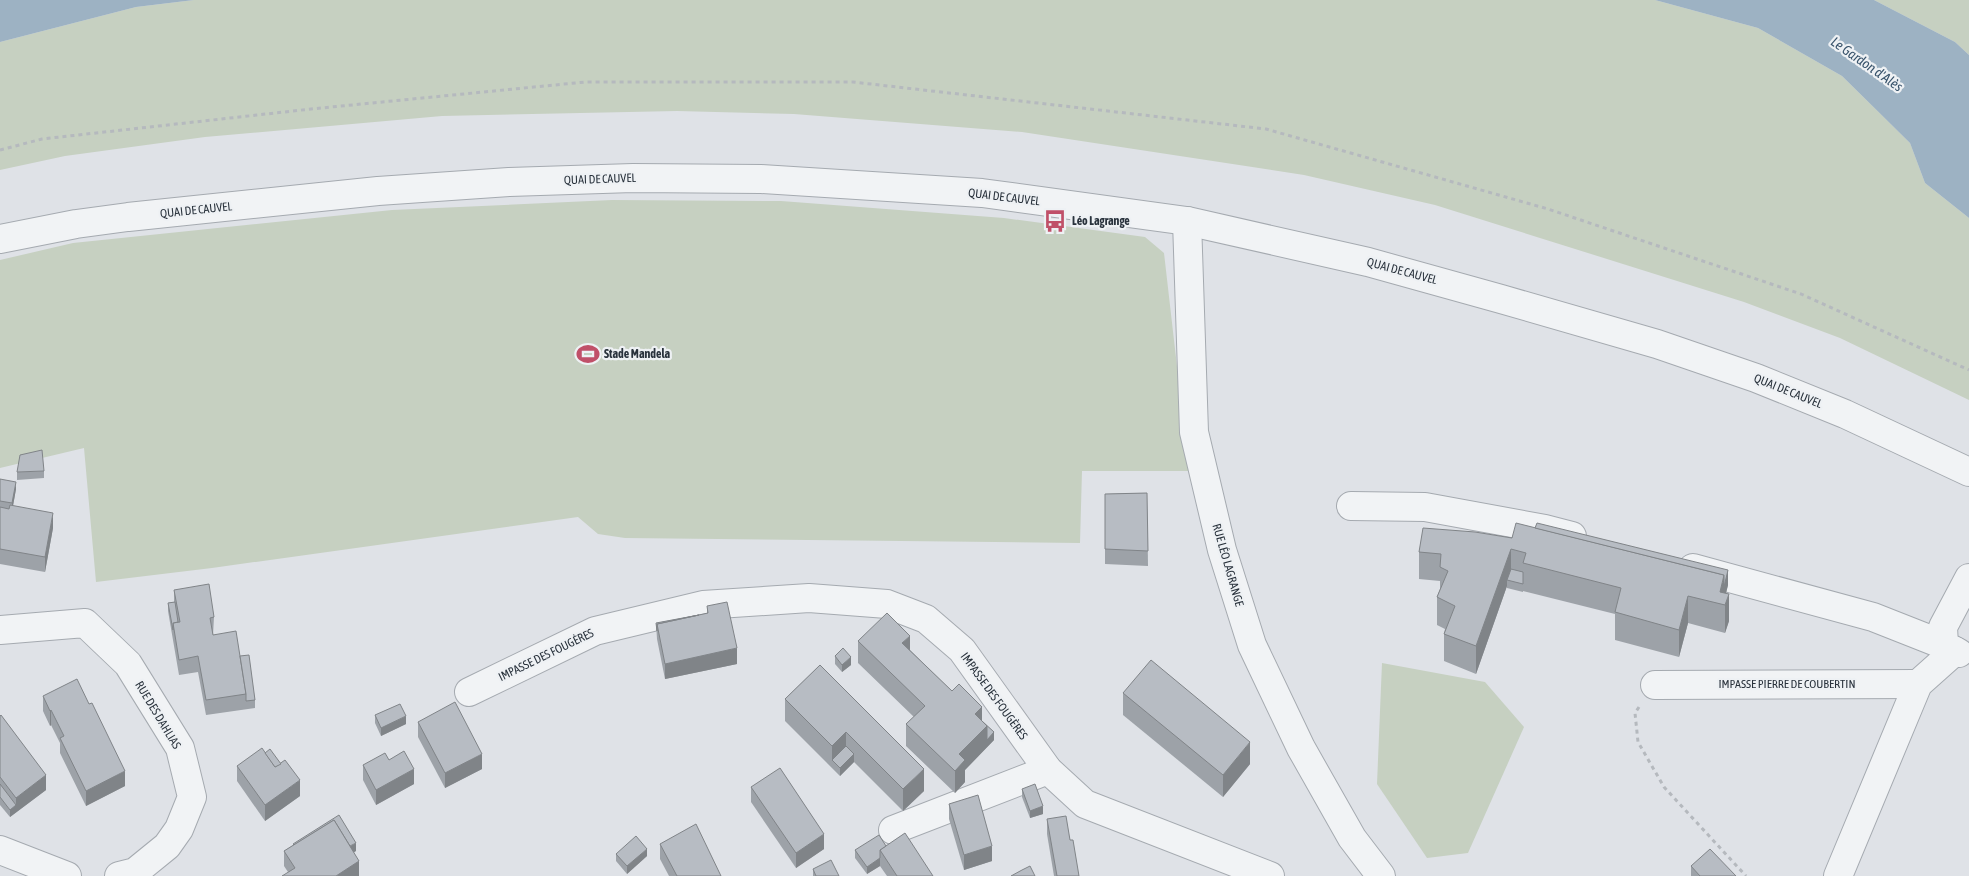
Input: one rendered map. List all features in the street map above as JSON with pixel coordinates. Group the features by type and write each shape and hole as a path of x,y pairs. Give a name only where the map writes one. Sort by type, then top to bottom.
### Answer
{"street":[{"name":"QUAI DE CAUVEL","path":"0,239 76,224 128,217 378,191 509,182 633,178 761,179 982,193 1188,221 1368,262 1657,344 1756,378 1844,414 1969,472"},
{"name":"RUE LÉO LAGRANGE","path":"1188,221 1194,432 1222,550 1252,645 1301,748 1352,838 1381,876"},
{"path":"1351,506 1425,507 1545,529 1594,542"},
{"path":"1671,562 1873,617 1961,654"},
{"path":"1961,654 1943,627 1969,578"},
{"name":"IMPASSE DES FOUGÈRES","path":"469,692 595,631 703,605 809,598 887,604 926,619 962,650 1048,770 1085,804 1270,876"},
{"name":"RUE DES DAHLIAS","path":"0,630 85,623 128,664 180,748 192,797 179,829 166,846 135,872 118,876"},
{"path":"1838,876 1918,684 1961,654"},
{"name":"IMPASSE PIERRE DE COUBERTIN","path":"1655,685 1918,684"},
{"path":"893,830 1048,770"},
{"path":"0,850 67,876"}],"path":[{"path":"0,150 42,139 311,109 585,82 853,82 1266,129 1548,209 1801,294 1969,370"},
{"path":"1655,685 1635,713 1638,742 1664,787 1746,876"}],"green space":[{"path":"194,0 1655,0 1758,28 1842,76 1910,143 1925,183 1969,218 1969,400 1840,338 1744,302 1435,205 1304,175 1022,132 794,114 677,111 442,116 205,137 65,156 0,170 0,42 136,7"},
{"path":"1874,0 1969,0 1969,55 1955,42"},
{"name":"Stade Mandela","path":"612,200 781,201 1004,218 1145,237 1164,253 1189,471 1082,471 1080,543 625,538 598,534 578,517 212,568 96,582 84,448 0,468 0,260 73,243 392,210"},
{"path":"1382,663 1485,682 1524,727 1468,853 1427,858 1377,784"}],"water":[{"path":"0,0 194,0 136,7 0,42"},
{"name":"Le Gardon d'Alès","path":"1655,0 1874,0 1955,42 1969,55 1969,218 1925,183 1910,143 1842,76 1758,28"}],"building":[{"path":"42,450 44,471 17,472 20,455"},
{"path":"0,479 16,482 12,503 0,501"},
{"path":"1147,493 1148,551 1105,549 1105,494"},
{"path":"10,505 53,513 45,557 0,549 0,507 9,509"},
{"path":"1516,523 1724,575 1720,592 1729,594 1725,605 1688,596 1679,630 1615,612 1621,588 1523,563 1526,553 1511,549 1476,646 1444,634 1455,606 1437,597 1448,571 1440,567 1441,554 1419,552 1423,528 1475,532 1512,538"},
{"path":"1537,523 1728,570 1724,587 1724,575 1535,528"},
{"path":"1511,569 1523,572 1523,584 1507,580"},
{"path":"209,584 214,617 210,618 213,635 236,631 246,694 206,700 198,656 179,660 173,623 180,622 174,590"},
{"path":"175,602 178,622 173,623 173,630 168,603"},
{"path":"727,602 737,648 665,664 657,624 708,613 707,606"},
{"path":"887,613 910,636 902,643 952,691 959,684 982,707 975,714 987,726 959,754 965,760 955,771 906,724 925,706 858,641"},
{"path":"699,615 657,624 657,631 656,623"},
{"path":"843,648 851,657 842,665 835,656"},
{"path":"249,655 255,700 246,701 240,656"},
{"path":"1151,660 1250,742 1223,775 1123,693"},
{"path":"820,665 924,769 903,789 846,732 832,746 785,699"},
{"path":"77,679 89,704 92,703 125,771 86,791 60,738 64,736 43,696"},
{"path":"455,702 482,754 445,773 418,722"},
{"path":"400,704 406,716 381,728 375,715"},
{"path":"1,715 46,775 16,798 0,777"},
{"path":"982,721 994,732 987,740 987,726"},
{"path":"846,746 854,754 840,768 832,760"},
{"path":"262,748 275,767 285,760 300,780 265,805 237,766"},
{"path":"270,749 281,764 275,767 265,753"},
{"path":"404,751 414,769 376,790 363,765 385,753 389,760"},
{"path":"780,768 824,834 796,853 751,787"},
{"path":"0,784 16,805 10,810 0,797"},
{"path":"1035,784 1043,806 1030,811 1022,789"},
{"path":"978,795 992,846 964,855 949,804"},
{"path":"339,815 356,843 350,846 334,820 293,844"},
{"path":"1066,816 1070,840 1073,840 1079,876 1057,876 1047,819"},
{"path":"334,820 359,861 336,876 282,876 295,868 284,851"},
{"path":"696,824 721,876 677,876 660,844"},
{"path":"905,833 933,876 897,876 880,850"},
{"path":"879,835 886,846 880,850 880,858 867,867 855,850"},
{"path":"636,836 647,849 627,866 616,854"},
{"path":"1710,849 1736,876 1700,876 1691,866"},
{"path":"831,860 839,876 816,876 813,869"},
{"path":"1030,866 1035,876 1011,876 1022,870"}],"place":[{"name":"Léo Lagrange","path":"1055,221"},
{"name":"Stade Mandela","path":"588,354"}]}
